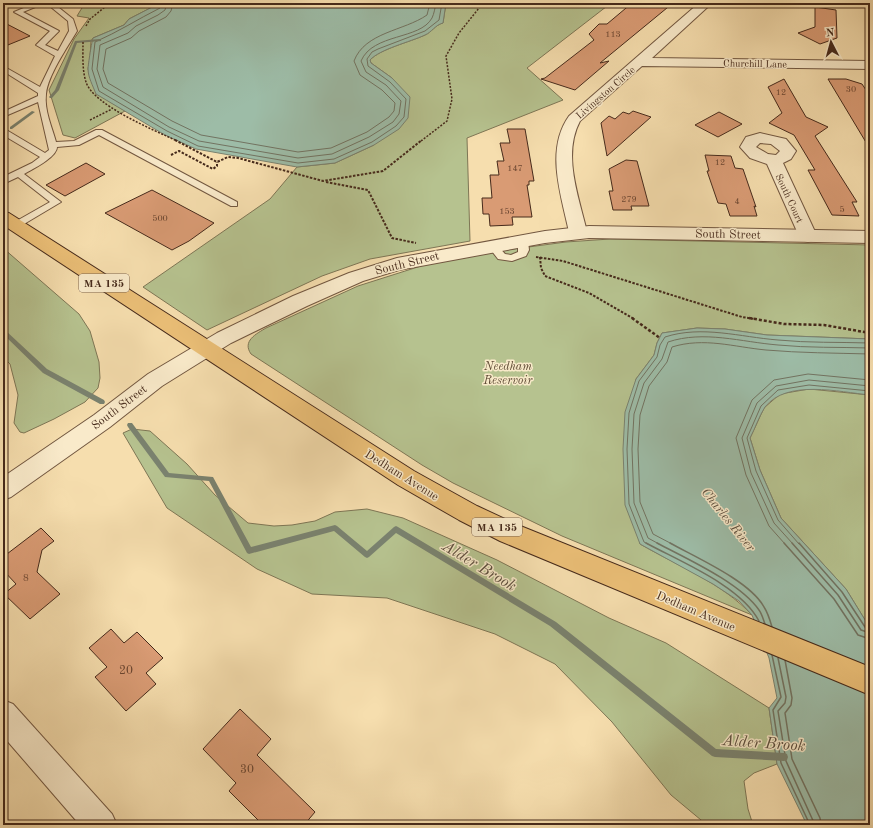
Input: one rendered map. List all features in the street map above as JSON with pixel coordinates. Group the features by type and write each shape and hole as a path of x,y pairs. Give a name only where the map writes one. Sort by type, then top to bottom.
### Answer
{"main road":[{"name":"Dedham Avenue","path":"9,221 406,478 461,509 531,542 870,681"}],"street":[{"name":"Livingston Circle","path":"578,232 565,161 564,146 566,133 574,119 706,3"},
{"name":"Churchill Lane","path":"639,62 870,65"},
{"name":"South Court","path":"773,159 808,236"},
{"name":"South Street","path":"3,490 102,421 155,380 206,348 281,310 369,273 412,261 493,246 522,247 578,232 612,231 870,237"},
{"path":"3,714 101,825"}],"lane":[{"path":"42,3 17,12 55,31 40,45 60,55"},
{"path":"3,181 36,165 53,151 53,145 43,108 42,95 60,55 73,31 73,26 71,20 49,3"},
{"path":"3,68 42,95"},
{"path":"3,116 42,95"},
{"path":"3,132 46,157"},
{"path":"53,145 76,143 99,132 234,204"},
{"path":"9,221 56,202 19,174"}],"path":[{"path":"85,28 90,19 110,3"},
{"path":"323,181 383,171 447,121 452,99 446,56 458,32 483,3"},
{"path":"83,44 84,74 86,83 94,96 112,108 217,162"},
{"path":"157,163 180,151 213,169 217,166 217,162 228,157 238,158 323,181 368,190 392,238 421,244"},
{"path":"522,247 540,257 563,261 634,282 665,294 742,317 784,324 824,325 870,332"},
{"path":"540,257 541,268 545,276 589,293 639,322 660,338"}],"green space":[{"path":"85,3 160,3 129,19 124,25 93,38 91,41 88,69 96,93 125,111 75,138 63,135 49,90 74,39 89,18 77,16"},
{"path":"446,3 611,3 527,68 563,100 467,138 470,241 370,259 322,276 207,330 143,287 270,199 297,167 335,163 374,145 392,78 371,63 370,60 381,52 425,35 443,23"},
{"name":"Needham Reservoir","path":"610,239 870,245 870,339 767,335 725,329 697,328 662,333 657,343 654,355 636,379 640,544 713,584 752,615 562,536 453,483 422,465 251,354 249,349 248,345 251,338 266,328 358,286 446,258 566,242"},
{"path":"3,248 79,314 90,331 99,362 100,378 98,388 85,402 24,433 20,432 14,423 18,395 10,364 3,357"},
{"path":"809,389 870,395 870,628 846,589 781,518 760,470 750,438 764,408 780,394"},
{"path":"132,429 150,431 187,464 215,495 248,523 274,526 292,525 315,521 335,512 367,509 403,518 497,560 609,618 666,643 769,708 777,764 754,773 744,781 748,809 753,825 707,825 671,795 612,722 555,664 495,634 387,598 312,594 257,569 167,508 123,433"}],"water":[{"path":"160,3 370,3 381,5 393,3 446,3 443,23 425,35 381,52 370,60 371,63 392,78 410,97 408,118 399,129 374,145 335,163 297,167 196,149 165,135 96,94 88,72 93,38 124,25 129,19"},
{"name":"Charles River","path":"697,328 725,329 767,335 870,339 870,395 814,389 786,393 775,398 765,407 750,438 760,470 781,518 846,589 870,628 870,825 807,825 777,764 769,708 777,698 769,658 752,615 739,601 713,584 640,544 625,505 623,449 625,412 636,379 654,355 657,343 662,333"}],"building":[{"path":"632,3 673,3 600,63 609,61 575,90 541,79 545,78 594,40 589,34 599,24 607,24"},
{"path":"815,7 836,10 837,38 820,44 798,33 815,27"},
{"path":"3,22 30,36 3,47"},
{"path":"784,79 806,117 828,127 815,136 857,202 852,202 859,216 832,215 808,170 815,170 794,135 769,123 782,113 768,87"},
{"path":"828,79 846,79 862,84 870,96 870,149"},
{"path":"633,111 651,117 607,156 601,123 609,116 615,119 623,112 629,114"},
{"path":"719,112 742,124 718,137 695,125"},
{"path":"507,129 525,129 534,181 529,181 529,185 527,185 532,217 512,217 513,225 490,226 489,214 483,214 482,198 492,198 490,175 499,175 497,161 504,161 500,143 510,143"},
{"path":"705,155 731,156 735,168 743,169 756,207 754,206 757,216 730,216 726,204 718,203 707,171 709,171"},
{"path":"626,160 637,161 649,206 631,206 632,210 613,210 609,191 613,191 609,169"},
{"path":"86,163 105,174 65,196 46,185"},
{"path":"152,190 214,223 189,241 172,250 105,213"},
{"path":"41,528 54,541 42,550 37,572 60,594 30,619 4,594 16,584 3,570 3,557"},
{"path":"111,629 124,643 137,632 163,658 146,673 156,684 126,711 95,677 107,667 89,648"},
{"path":"240,709 271,739 257,755 315,812 304,825 263,825 229,791 236,783 203,749"}],"waterway":[{"path":"51,97 57,90 76,42 100,40"},
{"path":"11,128 33,112"},
{"name":"Alder Brook","path":"3,331 45,371 102,402"},
{"name":"Alder Brook","path":"130,425 167,475 211,479 249,551 335,528 367,555 396,529 553,624 715,753 784,757"}]}
